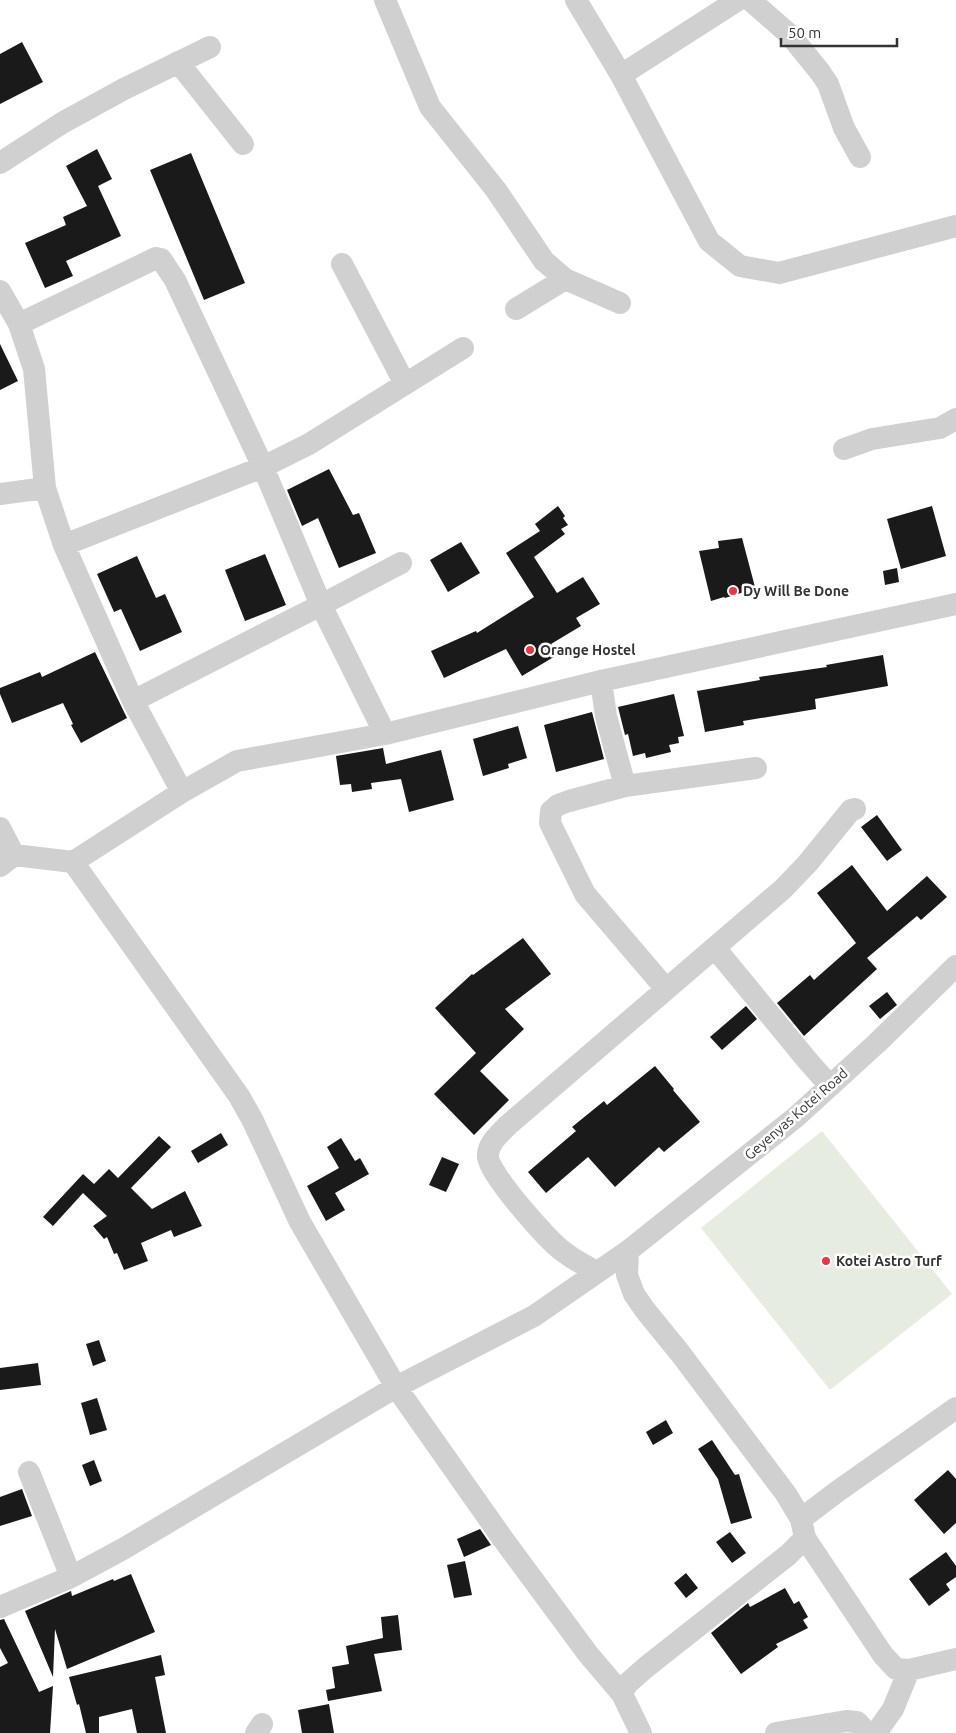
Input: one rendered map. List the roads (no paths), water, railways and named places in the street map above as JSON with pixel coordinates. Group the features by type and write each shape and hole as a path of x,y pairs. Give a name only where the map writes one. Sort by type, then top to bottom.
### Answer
{"street":[{"path":"385,0 430,107 496,190 544,261 565,278 620,303"},
{"path":"576,0 621,75 709,241 740,266 779,273 956,226"},
{"path":"621,75 738,0"},
{"path":"750,0 790,35 820,72 828,84 844,128 860,157"},
{"path":"0,163 62,122 210,47"},
{"path":"178,62 243,144"},
{"path":"19,324 156,258 162,259 175,280 263,467 321,605 386,734"},
{"path":"342,264 405,384"},
{"path":"516,309 565,278"},
{"path":"2,301 19,324 34,369 45,488 64,545 132,701 182,792"},
{"path":"64,545 263,467 309,444 463,348"},
{"path":"844,449 872,439 940,428 956,419"},
{"path":"0,494 45,488"},
{"path":"132,701 400,563"},
{"path":"0,828 7,860 73,862 182,792 236,761 386,734 601,681 956,604"},
{"path":"601,681 606,716 625,786"},
{"path":"666,989 585,894 550,823 551,811 558,805 625,786 756,768"},
{"path":"597,1272 562,1252 526,1214 493,1171 488,1158 490,1144 507,1126 784,889 851,810 855,809"},
{"path":"73,862 239,1096 252,1119 300,1222 396,1388 503,1539 588,1654 622,1694 641,1733"},
{"path":"715,948 830,1086"},
{"name":"Geyenyas Kotei Road","path":"0,1607 71,1577 123,1549 396,1388 534,1316 628,1251 757,1150 877,1043 956,966"},
{"path":"628,1251 627,1275 634,1294 786,1494 804,1529 883,1655 896,1669 909,1670 956,1658"},
{"path":"622,1694 627,1684 645,1668 788,1555 804,1529 838,1491 956,1408"},
{"path":"28,1472 71,1577"},
{"path":"876,1733 893,1709 909,1670"},
{"path":"776,1733 846,1721 857,1722 868,1733"}],"place":[{"name":"Dy Will Be Done","path":"733,591"},
{"name":"Orange Hostel","path":"530,650"},
{"name":"Kotei Astro Turf","path":"826,1261"}]}
